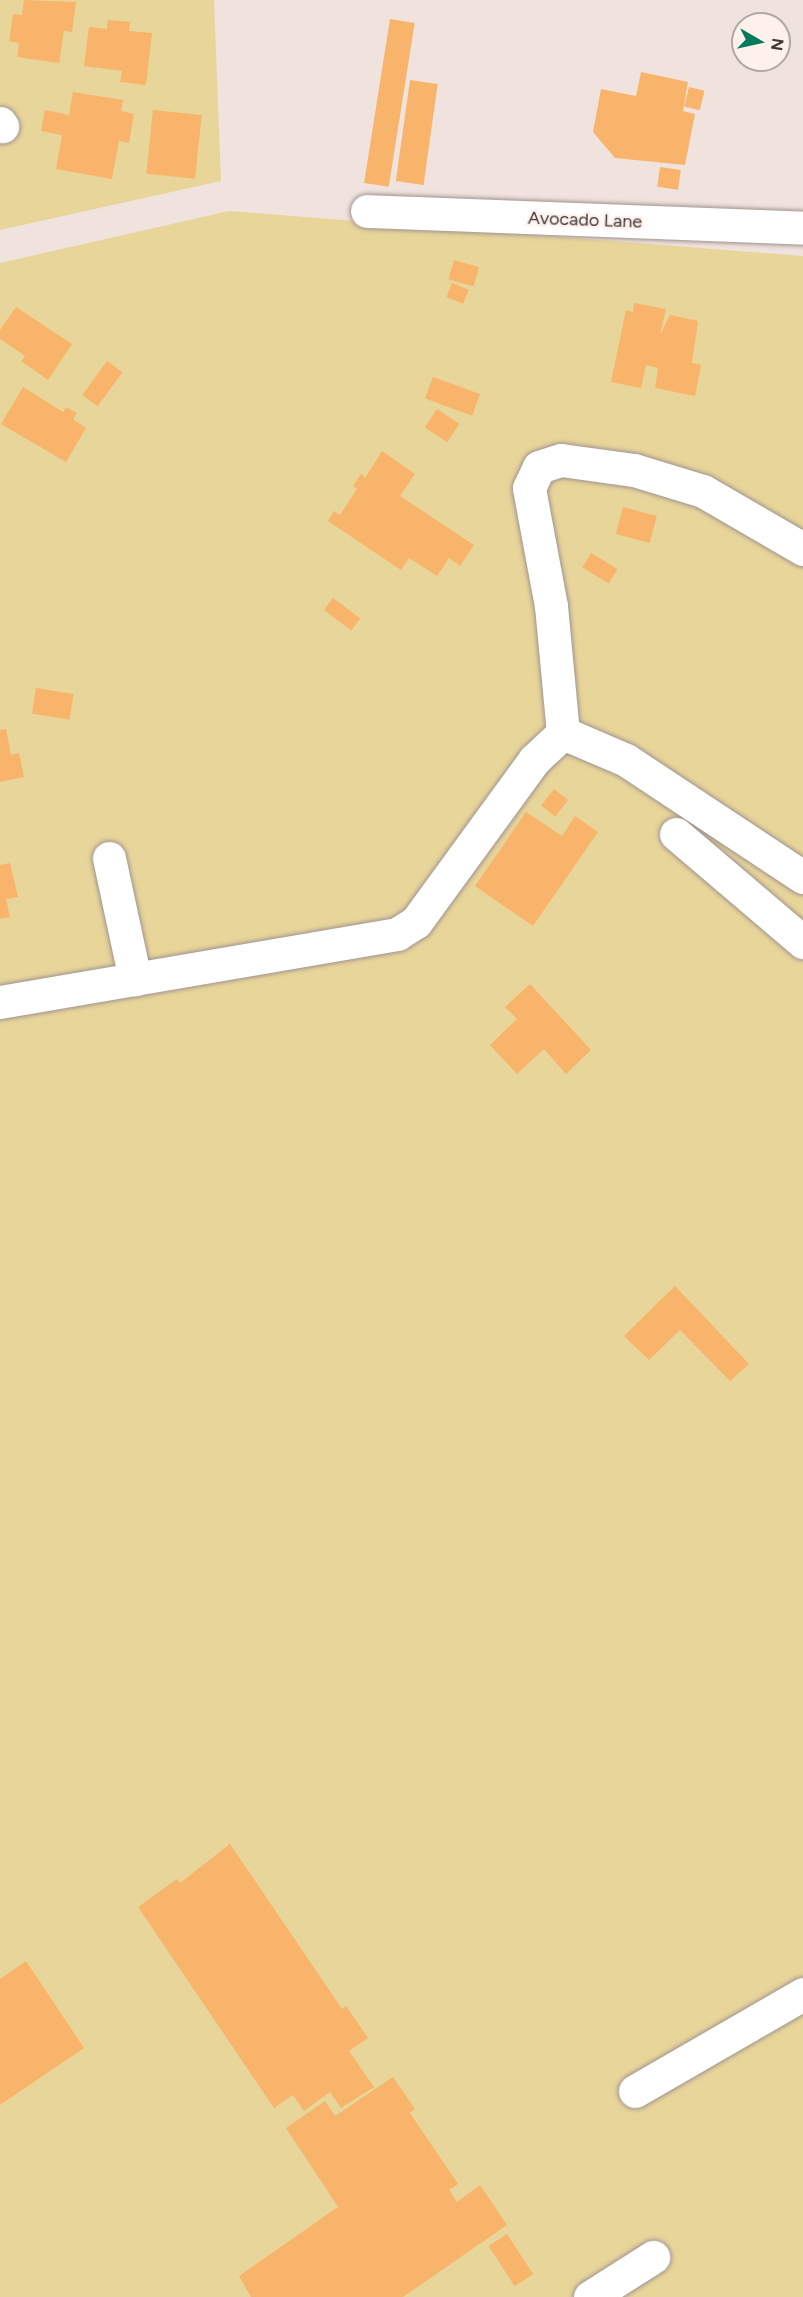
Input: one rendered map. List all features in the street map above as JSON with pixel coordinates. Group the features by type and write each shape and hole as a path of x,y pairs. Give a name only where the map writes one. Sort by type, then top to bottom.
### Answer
{"street":[{"name":"Avocado Lane","path":"367,211 803,228"},
{"path":"563,733 550,606 529,488 539,467 561,459 634,471 703,491 803,549"},
{"path":"563,733 626,760 803,877"},
{"path":"0,1002 397,934 416,922 534,760 563,733"},
{"path":"676,834 803,942"},
{"path":"109,858 135,979"},
{"path":"635,2091 803,1994"},
{"path":"590,2297 653,2258"}],"shaded area":[{"path":"0,0 214,0 221,181 0,230"},
{"path":"229,211 803,256 803,2297 0,2297 0,263"}],"building":[{"path":"24,0 76,2 72,32 64,31 59,63 17,57 19,43 9,41 13,14 22,15"},
{"path":"390,19 415,23 389,187 364,183"},
{"path":"108,20 130,22 129,31 152,33 146,85 120,82 122,71 84,66 89,27 107,29"},
{"path":"641,72 688,82 683,111 695,114 685,165 615,158 593,132 601,89 636,96"},
{"path":"410,80 438,84 424,185 396,181"},
{"path":"689,87 705,91 700,110 684,106"},
{"path":"73,92 123,100 121,111 134,114 129,143 119,141 112,179 56,169 62,135 41,131 45,110 69,115"},
{"path":"153,110 202,115 195,179 146,174"},
{"path":"660,167 681,170 678,190 657,187"},
{"path":"454,260 479,267 473,286 448,279"},
{"path":"452,283 469,290 463,304 446,297"},
{"path":"634,303 666,309 660,335 670,315 698,321 692,363 701,365 695,396 655,388 658,368 646,365 641,388 611,382 626,310 633,312"},
{"path":"16,307 72,344 48,380 21,361 25,356 0,339 0,330"},
{"path":"107,361 122,372 98,406 82,395"},
{"path":"433,377 480,394 472,416 425,399"},
{"path":"23,387 63,412 66,407 77,413 73,419 86,428 66,462 1,424"},
{"path":"437,409 459,424 447,442 425,427"},
{"path":"382,451 415,474 400,496 474,545 460,566 449,558 437,576 409,558 401,570 328,521 334,511 340,515 357,489 353,486 361,474 365,478"},
{"path":"623,507 657,516 650,543 616,534"},
{"path":"591,553 618,569 609,584 582,568"},
{"path":"333,598 360,618 351,630 324,610"},
{"path":"36,688 74,694 69,720 32,714"},
{"path":"6,729 11,755 19,753 24,777 0,782 0,730"},
{"path":"554,789 568,800 555,817 541,806"},
{"path":"526,812 562,836 575,816 598,832 533,926 475,886"},
{"path":"10,863 18,897 6,899 10,917 0,919 0,865"},
{"path":"530,984 591,1050 566,1074 544,1049 517,1074 490,1045 517,1019 505,1007"},
{"path":"675,1286 749,1364 730,1381 680,1330 649,1360 624,1336"},
{"path":"230,1844 342,2009 346,2006 368,2038 349,2051 374,2087 341,2108 330,2092 304,2111 293,2095 274,2108 138,1907 177,1879 180,1883"},
{"path":"26,1961 84,2048 0,2105 0,1979"},
{"path":"393,2077 415,2109 410,2113 458,2184 449,2190 457,2202 480,2185 507,2225 403,2297 251,2297 239,2276 338,2207 286,2128 325,2101 335,2116"},
{"path":"507,2234 533,2274 515,2286 489,2246"}]}
